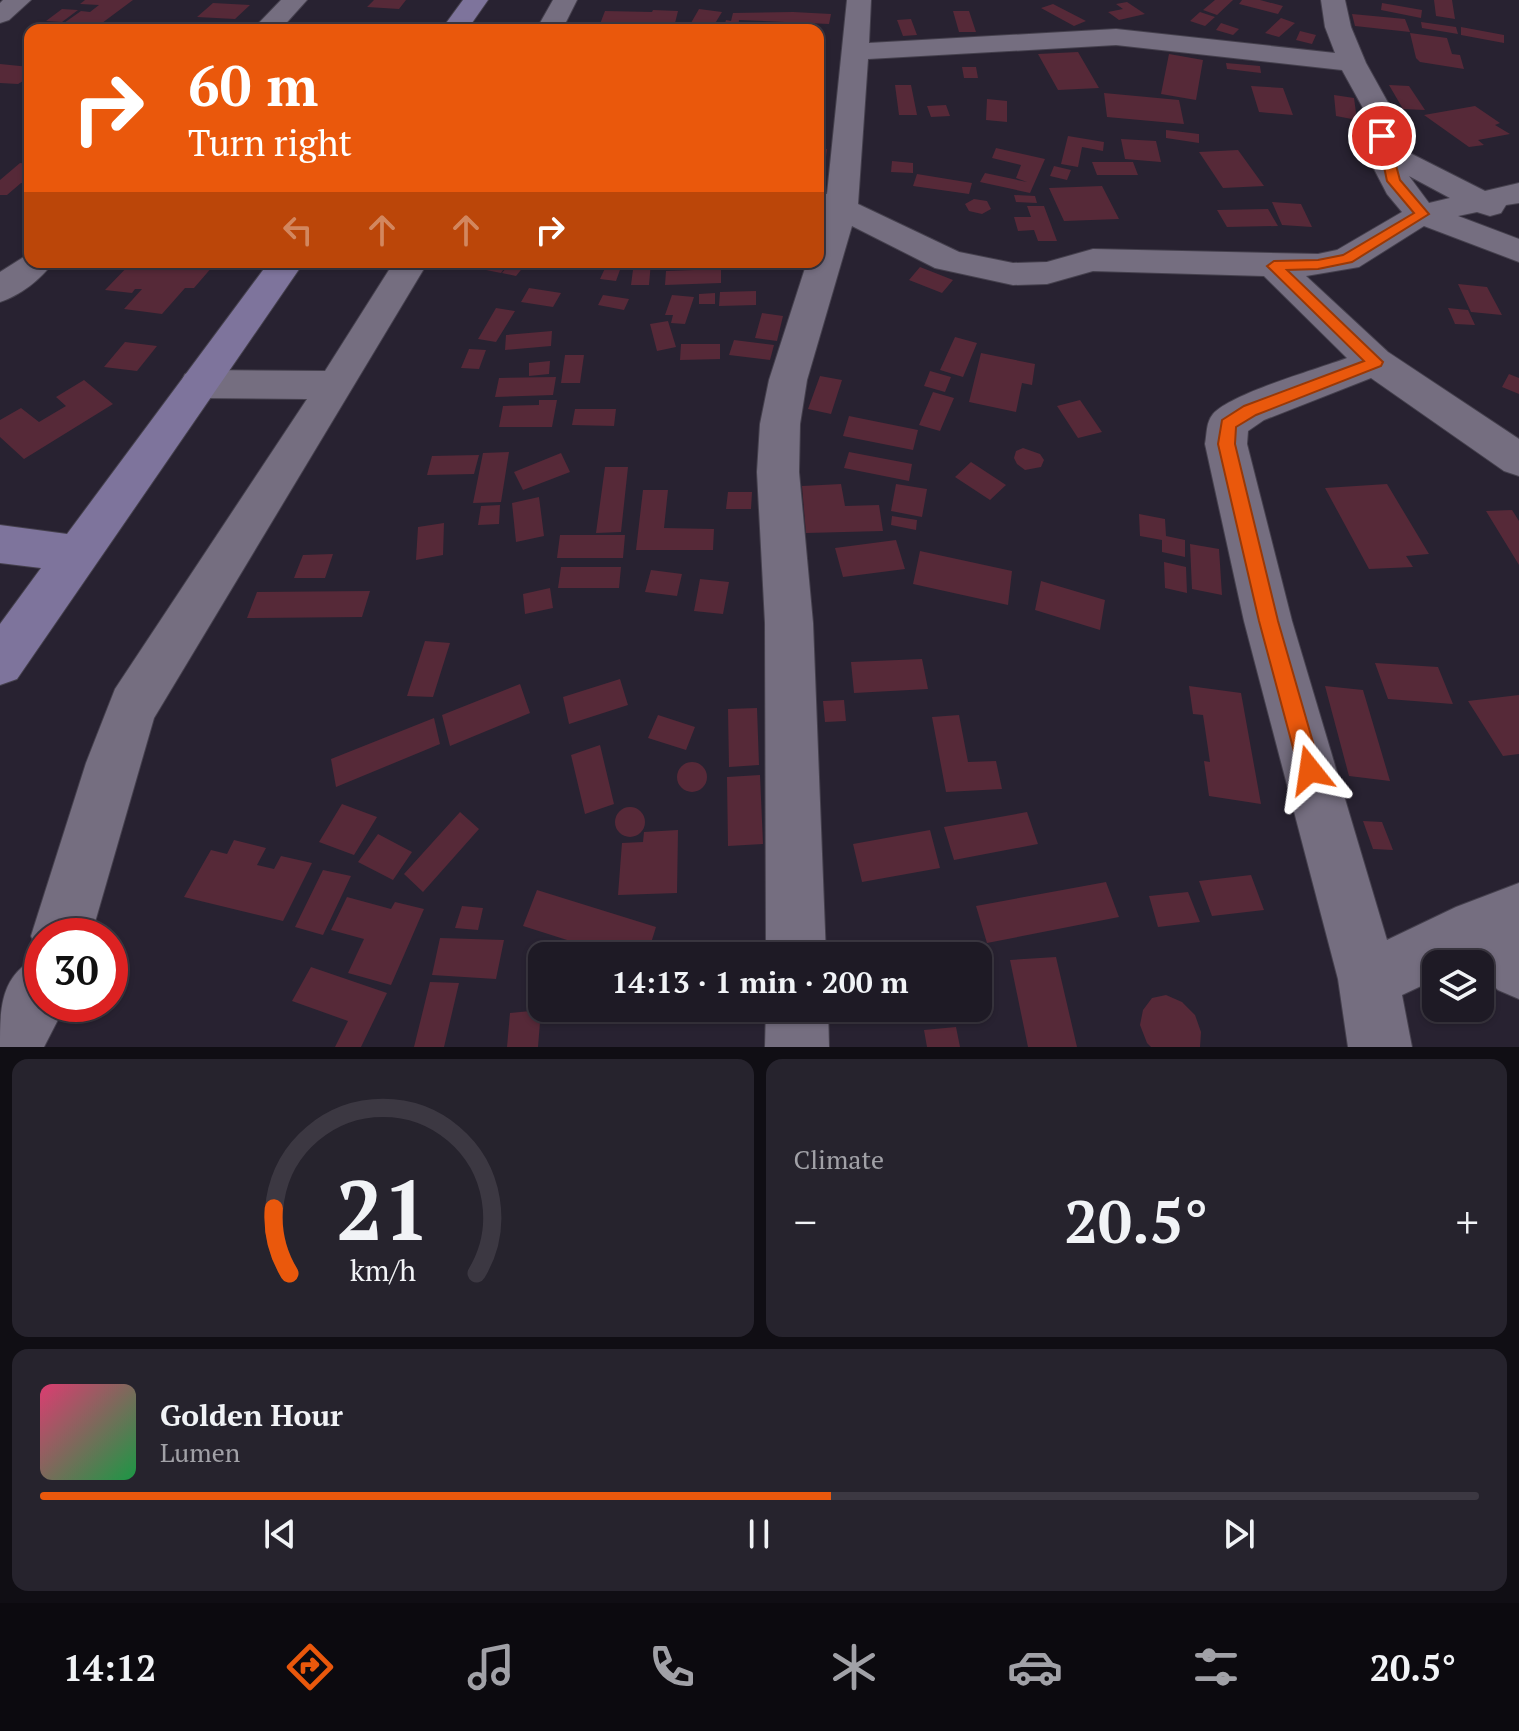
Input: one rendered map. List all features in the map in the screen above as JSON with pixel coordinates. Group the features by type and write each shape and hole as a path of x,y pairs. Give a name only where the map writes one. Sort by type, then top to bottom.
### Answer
{"main road":[{"path":"458,24 476,0"},
{"path":"0,663 283,268"},
{"path":"0,544 78,554"}],"street":[{"path":"0,15 19,0"},
{"path":"271,24 295,0"},
{"path":"551,24 565,0"},
{"path":"824,225 829,204 848,158 859,0"},
{"path":"1333,0 1338,27 1352,63 1377,108 1383,151 1394,181 1422,214 1519,251"},
{"path":"856,52 1116,37 1352,63"},
{"path":"1383,151 1485,202 1519,231"},
{"path":"829,204 861,214 909,245 933,255 967,266 1015,274 1040,274 1095,260 1318,265 1347,259 1422,214 1519,193"},
{"path":"1274,266 1375,362 1519,460"},
{"path":"0,290 28,268"},
{"path":"68,918 82,878 112,758 133,706 407,268"},
{"path":"796,942 789,623 778,472 780,424 814,268"},
{"path":"1375,362 1250,410 1228,424 1226,444 1268,621 1368,979 1380,1047"},
{"path":"199,384 335,385"},
{"path":"1368,979 1498,920 1519,969"},
{"path":"10,1047 24,1020"},
{"path":"797,1022 797,1047"}],"building":[{"path":"85,0 133,0 101,24 64,23 81,11 90,12 99,5 80,4"},
{"path":"374,0 406,0 399,9 367,7"},
{"path":"1215,0 1233,0 1217,15 1203,10"},
{"path":"1242,0 1260,0 1283,6 1278,14 1239,4"},
{"path":"1434,0 1452,0 1455,19 1436,16"},
{"path":"1127,2 1145,14 1119,20 1108,12 1123,9 1116,4"},
{"path":"213,3 250,5 235,19 197,17"},
{"path":"1382,3 1422,10 1421,18 1381,10"},
{"path":"1053,4 1086,21 1074,26 1041,8"},
{"path":"62,9 78,10 62,22 46,21"},
{"path":"699,9 722,12 715,24 690,24"},
{"path":"605,11 678,11 675,24 600,24"},
{"path":"953,11 969,11 976,32 959,32"},
{"path":"1200,12 1215,17 1205,26 1190,21"},
{"path":"733,13 831,14 829,24 739,20 739,24 725,24 726,20 731,21"},
{"path":"1352,14 1405,19 1410,32 1355,26"},
{"path":"1281,18 1295,23 1279,37 1265,33"},
{"path":"911,19 917,35 903,36 897,20"},
{"path":"1421,22 1456,27 1458,34 1422,28"},
{"path":"1221,23 1239,29 1233,35 1216,30"},
{"path":"1461,27 1504,35 1504,43 1461,35"},
{"path":"1300,31 1316,35 1312,44 1296,40"},
{"path":"1410,33 1447,38 1452,54 1460,55 1464,69 1420,62 1416,58"},
{"path":"1078,52 1099,88 1058,90 1038,54"},
{"path":"1169,54 1203,60 1196,100 1161,94"},
{"path":"1226,63 1260,66 1261,73 1227,69"},
{"path":"0,64 24,66 24,80 18,84 0,83"},
{"path":"962,67 976,67 978,78 964,78"},
{"path":"895,85 911,85 917,115 899,115"},
{"path":"1389,85 1409,86 1425,110 1403,109"},
{"path":"1251,86 1283,88 1293,115 1259,112"},
{"path":"1104,93 1179,100 1184,124 1107,117"},
{"path":"1334,95 1354,98 1357,120 1336,116"},
{"path":"987,99 1007,101 1007,122 986,120"},
{"path":"946,105 950,116 931,117 927,106"},
{"path":"1475,106 1510,134 1478,140 1484,145 1469,147 1424,115"},
{"path":"1166,130 1199,134 1199,143 1166,138"},
{"path":"1068,136 1104,142 1103,151 1082,147 1078,167 1061,164"},
{"path":"1121,139 1156,141 1161,162 1125,159"},
{"path":"996,148 1045,159 1030,193 980,182 985,173 1027,182 1016,178 1021,165 992,158"},
{"path":"1238,150 1264,186 1223,188 1199,152"},
{"path":"892,161 913,163 913,173 891,172"},
{"path":"1092,162 1133,162 1138,175 1097,175"},
{"path":"20,163 24,163 24,183 7,195 0,195 0,180"},
{"path":"1054,166 1071,170 1067,180 1050,176"},
{"path":"917,174 972,183 969,194 913,186"},
{"path":"1102,186 1119,219 1064,221 1049,188"},
{"path":"1014,195 1035,196 1037,203 1016,202"},
{"path":"974,199 987,201 991,209 982,214 969,211 965,204"},
{"path":"1272,202 1301,204 1312,227 1282,225"},
{"path":"1027,206 1044,206 1057,241 1038,241 1034,230 1018,231 1014,217 1031,217"},
{"path":"1268,209 1278,226 1227,227 1217,210"},
{"path":"920,267 953,280 942,293 909,280"},
{"path":"126,268 211,268 194,288 185,288 162,314 124,309 142,289 135,289 132,293 105,290"},
{"path":"482,268 504,268 501,273"},
{"path":"506,268 523,268 516,276 502,273"},
{"path":"605,268 621,268 616,281 600,279"},
{"path":"633,268 650,268 649,285 631,285"},
{"path":"721,269 721,283 665,285 666,271"},
{"path":"1458,284 1487,287 1502,315 1471,312"},
{"path":"529,288 561,293 553,307 521,302"},
{"path":"756,291 756,305 719,306 720,292"},
{"path":"715,293 715,304 699,304 699,294"},
{"path":"603,295 629,299 624,310 598,305"},
{"path":"672,295 694,297 685,324 671,323 673,315 665,315"},
{"path":"496,308 515,311 496,342 478,339"},
{"path":"1448,308 1468,310 1475,325 1455,324"},
{"path":"762,313 783,316 777,341 755,338"},
{"path":"668,321 676,347 657,351 650,324"},
{"path":"552,331 551,346 505,350 506,335"},
{"path":"955,337 977,343 963,377 940,370"},
{"path":"734,340 774,345 770,360 729,355"},
{"path":"125,342 157,346 137,371 104,367"},
{"path":"681,344 720,344 720,359 680,360"},
{"path":"469,349 486,350 479,369 461,368"},
{"path":"981,353 1035,364 1032,385 1022,383 1016,412 969,402"},
{"path":"565,355 584,355 580,383 561,383"},
{"path":"550,361 549,374 529,376 529,363"},
{"path":"930,371 951,377 945,392 924,386"},
{"path":"1509,374 1519,378 1519,394 1502,387"},
{"path":"820,376 842,380 831,414 808,409"},
{"path":"556,377 553,395 495,397 499,378"},
{"path":"84,380 113,404 24,459 0,437 0,420 21,408 39,422 66,406 56,397"},
{"path":"933,392 954,398 940,431 919,425"},
{"path":"539,400 557,400 552,427 499,427 503,406 539,405"},
{"path":"1080,400 1102,432 1078,438 1057,406"},
{"path":"575,409 616,409 614,426 572,425"},
{"path":"849,416 918,430 913,450 843,436"},
{"path":"1023,448 1040,454 1044,460 1041,467 1025,470 1017,464 1014,458 1016,451"},
{"path":"509,452 501,502 473,503 483,453"},
{"path":"849,452 912,464 909,481 844,468"},
{"path":"561,453 570,472 523,490 514,472"},
{"path":"479,455 474,474 427,475 432,456"},
{"path":"971,462 1006,485 990,500 955,477"},
{"path":"605,467 628,467 621,532 596,533"},
{"path":"841,484 845,506 879,505 883,531 806,533 802,486"},
{"path":"896,484 927,489 922,517 891,511"},
{"path":"1387,484 1429,554 1406,556 1413,567 1369,569 1325,488"},
{"path":"643,490 668,490 664,528 714,529 713,550 636,550"},
{"path":"728,492 752,492 751,509 726,509"},
{"path":"539,497 544,536 516,542 512,503"},
{"path":"500,505 499,524 478,525 481,506"},
{"path":"1512,510 1519,521 1519,565 1486,511"},
{"path":"1139,514 1165,519 1166,536 1185,540 1185,557 1162,552 1162,540 1140,536"},
{"path":"892,516 917,520 916,530 891,525"},
{"path":"444,523 443,555 416,560 418,527"},
{"path":"560,535 625,535 623,558 557,558"},
{"path":"896,540 905,569 843,577 835,548"},
{"path":"1190,544 1219,549 1222,595 1192,589"},
{"path":"920,551 1012,571 1008,605 913,584"},
{"path":"333,554 325,578 294,578 303,555"},
{"path":"1164,562 1186,567 1187,593 1165,588"},
{"path":"561,567 621,567 619,588 558,588"},
{"path":"651,570 682,574 677,596 645,592"},
{"path":"700,579 729,582 723,614 694,611"},
{"path":"1041,581 1105,600 1100,630 1035,610"},
{"path":"550,588 553,608 525,614 523,594"},
{"path":"370,591 362,617 247,618 257,592"},
{"path":"425,641 450,643 433,697 407,696"},
{"path":"922,659 928,689 854,693 851,662"},
{"path":"1375,663 1438,667 1453,704 1388,699"},
{"path":"620,679 628,705 569,724 563,697"},
{"path":"520,684 530,713 450,746 442,715"},
{"path":"1189,686 1241,693 1261,804 1209,796 1204,761 1210,762 1203,715 1193,714"},
{"path":"1325,686 1363,690 1390,781 1349,776"},
{"path":"1519,695 1519,754 1503,756 1468,701"},
{"path":"844,700 846,721 825,722 823,701"},
{"path":"757,708 759,765 729,767 728,709"},
{"path":"658,715 695,727 686,750 648,738"},
{"path":"959,715 968,762 996,761 1002,789 946,792 932,717"},
{"path":"434,718 440,744 336,787 331,759"},
{"path":"600,745 614,804 585,814 571,755"},
{"path":"692,762 698,763 706,771 706,783 698,791 692,792 686,791 678,783 677,777 678,771 686,763"},
{"path":"760,775 763,844 728,846 727,777"},
{"path":"342,804 377,817 354,855 319,842"},
{"path":"630,807 641,811 645,822 641,833 630,837 619,833 615,822 619,811"},
{"path":"460,812 479,829 423,892 404,874"},
{"path":"1027,812 1038,844 954,860 944,827"},
{"path":"1363,821 1382,822 1393,850 1373,849"},
{"path":"678,830 677,893 618,895 622,843 643,842 644,832"},
{"path":"930,830 940,868 862,882 853,844"},
{"path":"378,834 412,852 393,880 358,862"},
{"path":"234,840 266,848 257,865 274,869 281,856 312,863 283,921 184,897 211,850 227,854"},
{"path":"323,870 351,876 323,935 295,927"},
{"path":"1251,875 1264,910 1212,916 1199,881"},
{"path":"1106,882 1119,917 987,942 976,906"},
{"path":"537,890 656,927 651,942 573,942 523,926"},
{"path":"1188,892 1200,922 1158,927 1149,896"},
{"path":"347,897 391,909 395,902 424,909 391,985 348,973 364,939 331,930"},
{"path":"462,906 483,908 478,930 455,928"},
{"path":"440,938 504,940 496,979 432,975"},
{"path":"1056,957 1077,1047 1028,1047 1010,960"},
{"path":"311,967 387,993 361,1047 335,1047 348,1021 292,1001"},
{"path":"430,982 459,983 444,1047 414,1047"},
{"path":"1166,995 1182,1002 1195,1015 1201,1032 1200,1047 1151,1047 1147,1043 1140,1025 1143,1010 1152,998"},
{"path":"528,1011 528,1022 540,1022 538,1047 507,1047 510,1013"},
{"path":"956,1027 960,1047 927,1047 924,1030"}],"route":[{"path":"1310,770 1268,621 1226,444 1228,424 1250,410 1375,362 1342,334 1274,266 1318,265 1347,259 1422,214 1394,181 1383,151 1382,136"}]}
